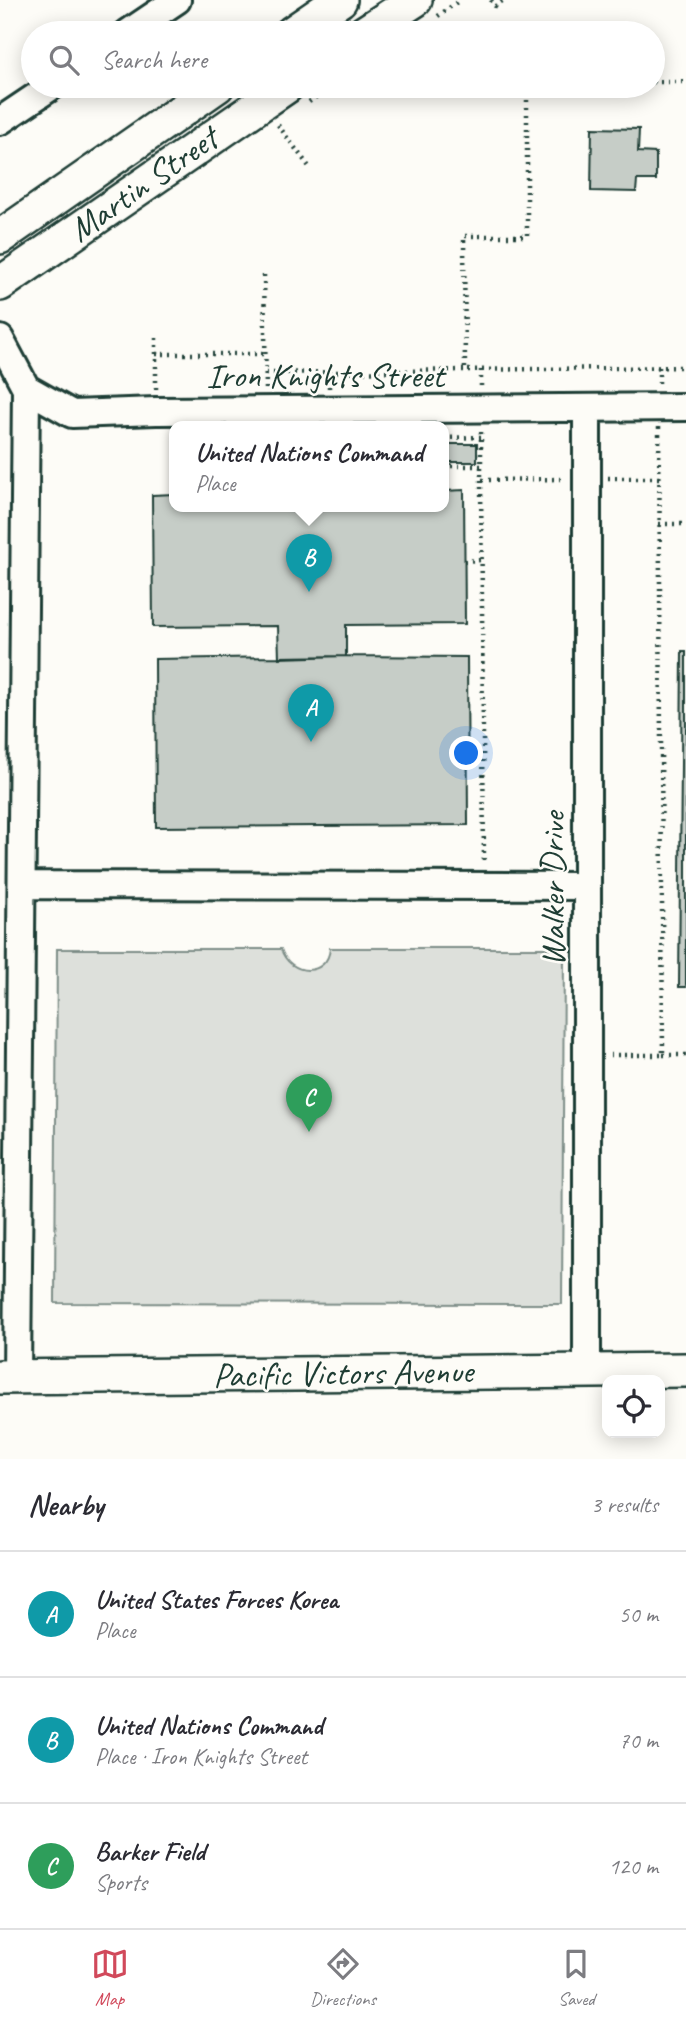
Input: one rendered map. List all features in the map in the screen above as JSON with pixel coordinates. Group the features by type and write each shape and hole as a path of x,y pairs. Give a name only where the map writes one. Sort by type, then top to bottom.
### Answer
{"main road":[{"path":"309,21 340,0"},
{"path":"383,21 415,0"},
{"name":"Martin Street","path":"0,237 201,98"},
{"name":"Martin Street","path":"0,284 270,98"},
{"name":"Pacific Victors Avenue","path":"8,1376 686,1370"}],"street":[{"path":"142,21 163,4"},
{"path":"0,121 34,98"},
{"path":"0,339 26,388 22,885 8,1376"},
{"name":"Iron Knights Street","path":"26,388 72,414 686,407"},
{"name":"Walker Drive","path":"587,408 587,1370"},
{"path":"22,885 587,886"}],"path":[{"path":"491,0 495,6 504,0"},
{"path":"665,82 686,82"},
{"path":"465,370 464,236 527,236 527,98"},
{"path":"278,124 310,168"},
{"path":"264,275 267,411"},
{"path":"156,354 266,354"},
{"path":"659,367 663,1055"},
{"path":"266,373 686,367"},
{"path":"481,370 484,886"},
{"path":"449,438 481,438"},
{"path":"449,466 481,466"},
{"path":"481,480 659,478"},
{"path":"659,524 686,524"},
{"path":"464,561 481,561"},
{"path":"587,1056 686,1055"}],"shaded area":[{"path":"330,948 564,948 562,1304 55,1303 57,949 281,949 292,965 308,970 323,964 328,958"}],"building":[{"path":"592,128 639,129 638,152 656,153 656,180 637,180 636,192 591,191"},
{"path":"449,444 477,444 477,462 449,462"},
{"path":"464,490 465,624 346,625 346,656 279,658 278,626 153,627 152,495 169,494 169,512 449,512 449,491"},
{"path":"682,651 686,651 686,987 679,987"},
{"path":"467,657 468,825 156,827 155,659"}],"place":[{"name":"United Nations Command","path":"309,592"},
{"name":"United States Forces Korea","path":"311,742"},
{"name":"Barker Field","path":"309,1132"}]}
